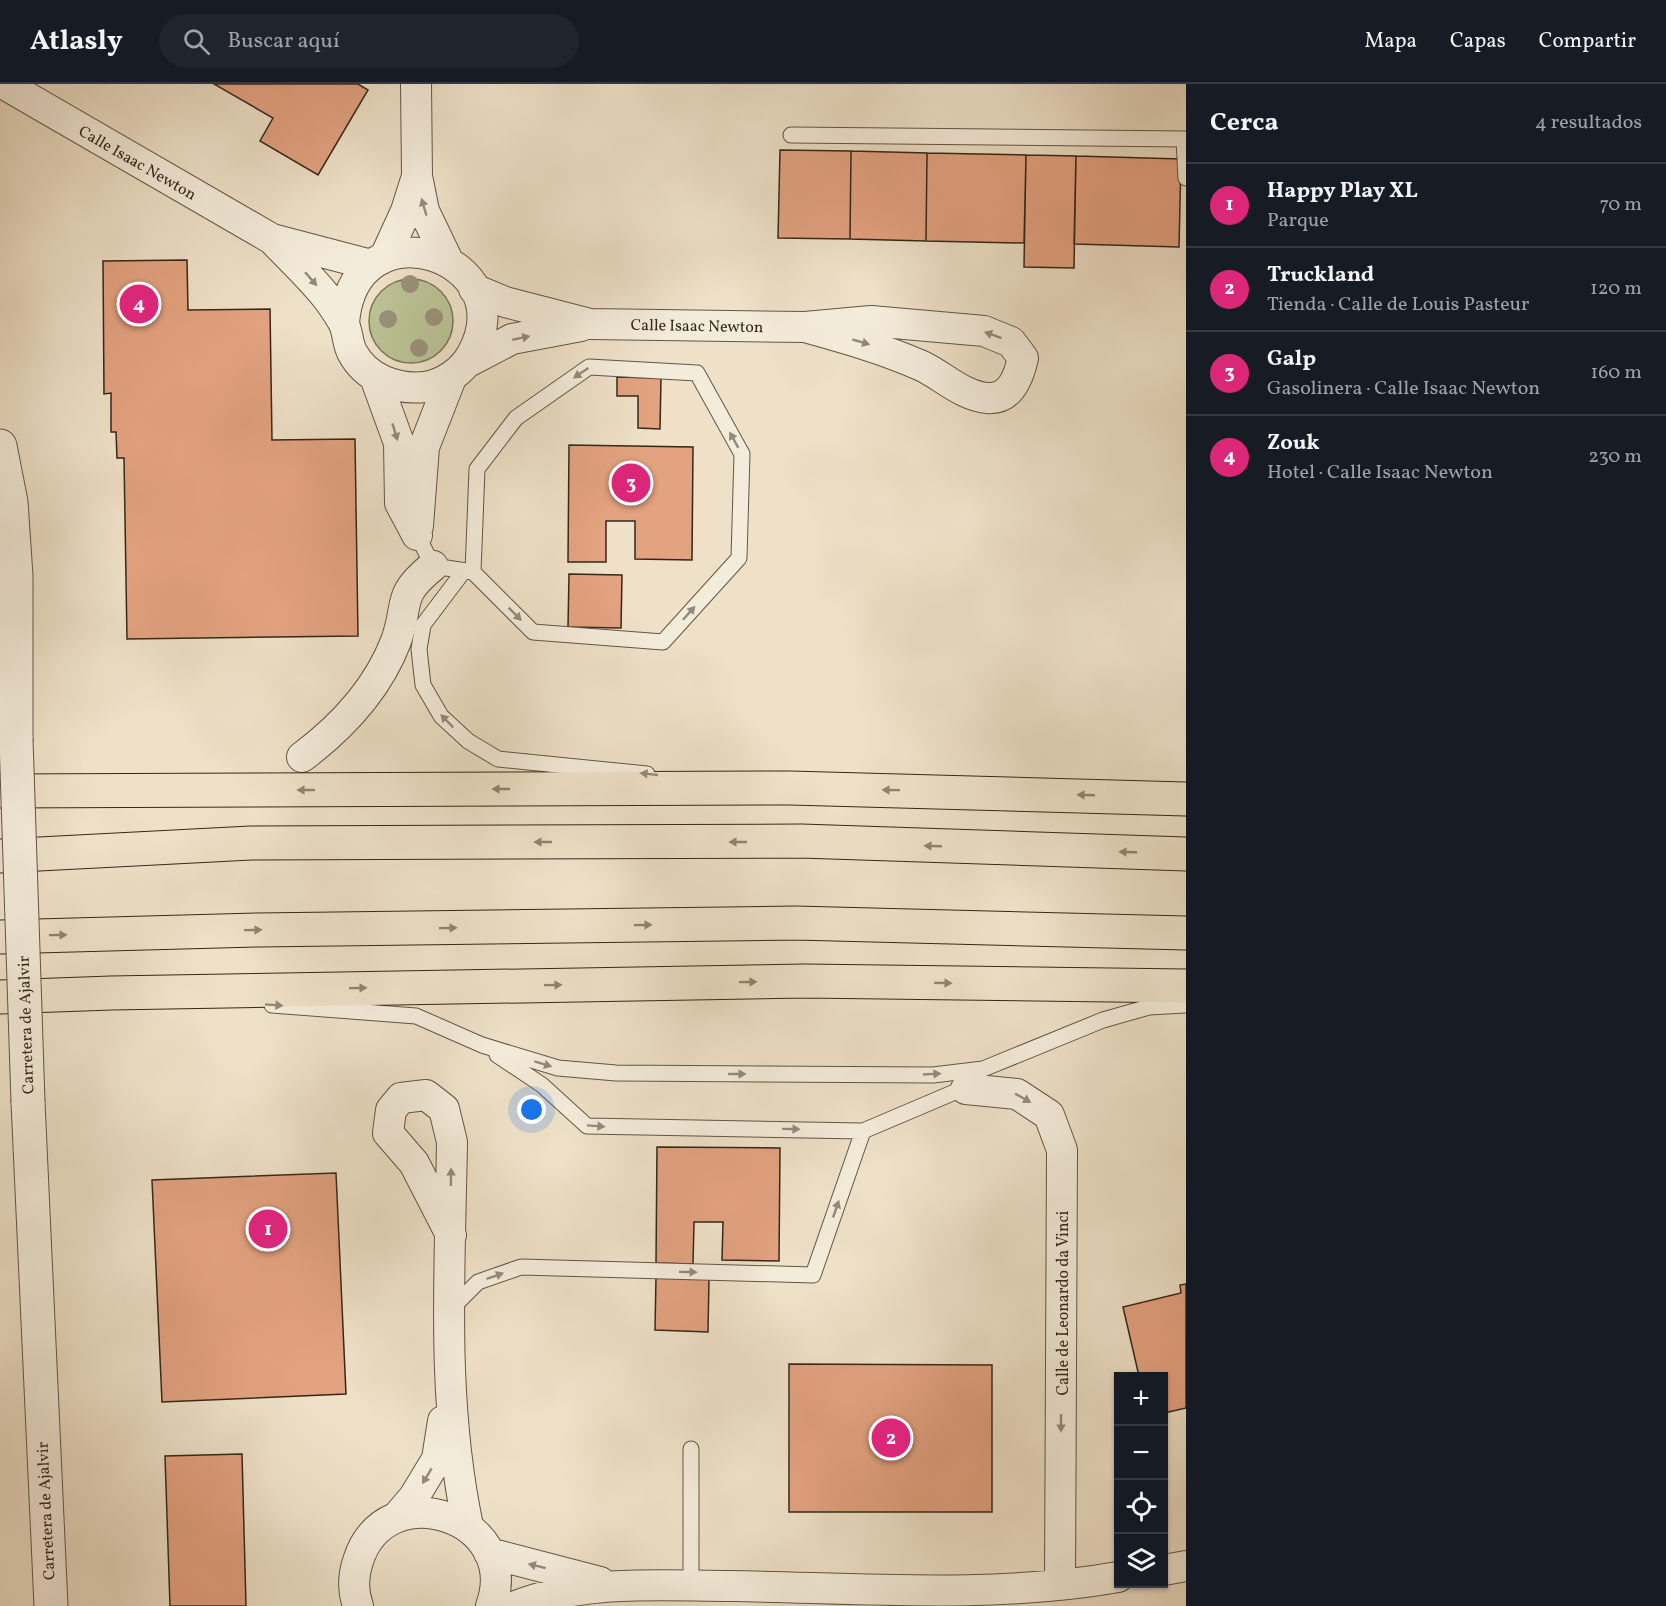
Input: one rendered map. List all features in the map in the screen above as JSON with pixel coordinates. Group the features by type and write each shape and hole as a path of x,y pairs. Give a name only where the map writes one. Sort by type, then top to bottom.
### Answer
{"highway":[{"path":"0,791 790,788 1186,799"},
{"path":"0,805 255,790"},
{"path":"0,856 251,843 765,842 1186,854"},
{"path":"0,937 258,930 795,923 1186,933"},
{"path":"0,997 805,981 1186,986"}],"street":[{"name":"Calle Isaac Newton","path":"4,84 272,239 309,276 344,323"},
{"path":"416,84 417,176 424,211 448,261"},
{"path":"417,176 406,211 378,261 351,291 344,323 353,354 375,377 393,386 413,388 432,386 459,370"},
{"name":"Calle Isaac Newton","path":"272,239 378,261"},
{"path":"378,261 417,251 448,261 463,273 474,289 481,307 482,326 477,345 459,370 424,447 417,535"},
{"name":"Calle Isaac Newton","path":"474,289 505,302 590,324"},
{"name":"Calle Isaac Newton","path":"459,370 512,339 590,324 805,327 871,321 984,331 1011,342 1023,358 1019,378 1007,392 988,398 962,390 924,367 868,344 805,327"},
{"path":"375,377 399,443 400,503 417,535"},
{"name":"Carretera de Ajalvir","path":"0,446 11,502 16,576 16,739 28,1102 51,1606"},
{"path":"302,757 330,736 360,702 383,669 397,639 403,604 413,582 433,566"},
{"name":"Calle de Leonardo da Vinci","path":"975,1079 1017,1094 1049,1115 1062,1150 1060,1584"},
{"path":"451,1235 448,1379 458,1480 468,1526"},
{"path":"354,1603 354,1573 362,1549 377,1530 398,1517 414,1497 437,1458 448,1379"},
{"path":"398,1517 422,1512 446,1515 468,1526 489,1553 496,1574 495,1596 491,1606"},
{"path":"489,1553 615,1585"},
{"path":"1168,1569 1186,1566"},
{"path":"516,1606 540,1597 615,1585 691,1586 830,1597 959,1598 1060,1584 1100,1589"}],"lane":[{"path":"791,135 1184,139 1186,178"},
{"path":"417,535 433,566 468,572 533,632 663,642 739,558 742,454 697,373 589,367 516,418 477,469 468,572 423,626 419,649 423,685 441,716 468,741 498,759 790,788"},
{"path":"111,993 416,1016 482,1045 558,1068 616,1073 933,1075 975,1079"},
{"path":"482,1045 542,1084 587,1126 863,1131 1102,1020 1149,1007 1186,1005"},
{"path":"449,1311 478,1282 521,1267 813,1275 863,1131"},
{"path":"691,1449 691,1586"}],"green space":[{"path":"411,279 427,282 441,291 450,305 453,321 450,337 441,351 427,360 411,363 395,360 381,351 372,337 369,321 372,305 381,291 395,282"}],"building":[{"path":"214,84 358,84 368,90 318,175 260,141 273,118"},
{"path":"780,150 851,151 850,239 778,238"},
{"path":"851,151 927,153 926,241 850,239"},
{"path":"927,153 1026,155 1024,243 926,241"},
{"path":"1026,155 1076,156 1074,268 1024,267"},
{"path":"1076,156 1181,159 1179,247 1074,244"},
{"path":"187,260 188,310 270,309 272,440 355,439 358,636 127,639 124,458 117,458 116,432 111,432 111,393 104,394 103,261"},
{"path":"617,377 661,378 660,429 638,428 638,396 617,396"},
{"path":"569,445 693,447 692,560 635,559 635,521 606,521 606,562 568,562"},
{"path":"569,574 622,575 621,628 568,627"},
{"path":"657,1147 780,1148 779,1261 722,1260 723,1222 694,1222 693,1264 656,1263"},
{"path":"336,1173 346,1394 162,1402 152,1180"},
{"path":"656,1277 709,1278 708,1332 655,1330"},
{"path":"1186,1284 1186,1408 1168,1412 1168,1372 1138,1372 1123,1307 1181,1293 1180,1285"},
{"path":"789,1364 992,1365 992,1512 789,1512"},
{"path":"242,1454 246,1606 170,1606 165,1456"}],"place":[{"name":"Zouk","path":"139,304"},
{"name":"Galp","path":"631,483"},
{"name":"Happy Play XL","path":"268,1229"},
{"name":"Truckland","path":"891,1438"}]}
